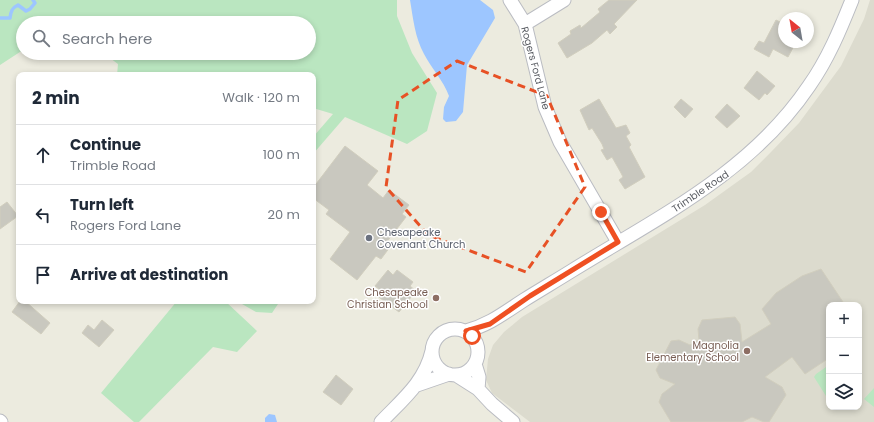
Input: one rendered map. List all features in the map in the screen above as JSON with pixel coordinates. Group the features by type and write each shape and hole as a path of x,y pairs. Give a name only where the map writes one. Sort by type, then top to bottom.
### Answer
{"street":[{"name":"Rogers Ford Lane","path":"510,0 525,24 545,107 560,142 618,242"},
{"path":"525,24 564,0"},
{"name":"Trimble Road","path":"466,331 490,324 530,296 707,188 750,154 787,115 809,87 836,40 852,0"},
{"path":"417,385 470,370 475,364 490,324"},
{"path":"381,422 417,385 428,366 433,343 444,331 459,328 466,331 472,336 479,350"},
{"path":"432,351 436,366 478,389 492,404 513,422"},
{"path":"475,364 479,377 478,389"}],"highlighted area":[{"path":"457,61 547,96 585,187 526,272 428,235 386,187 398,100"}],"shaded area":[{"path":"870,0 874,0 874,422 530,422 492,393 486,380 488,359 493,345 504,332 522,317 705,205 751,172 799,123 841,66 864,19"}],"green space":[{"path":"0,0 397,0 397,16 412,53 437,93 427,131 407,144 345,117 316,151 316,134 333,114 316,109 316,72 117,72 118,64 113,60 316,60 316,16 16,16 16,55 0,65"},
{"path":"175,304 228,304 257,331 237,352 213,347 139,422 134,422 101,393"},
{"path":"242,304 278,304 272,313 256,312"},
{"path":"826,367 826,396 814,377"},
{"path":"874,388 874,407 864,399"}],"water":[{"path":"410,0 480,0 493,10 495,18 467,65 463,112 456,121 446,122 443,119 444,107 449,96 418,41"},
{"path":"269,414 275,415 277,422 265,422 265,418"}],"building":[{"path":"609,0 637,0 614,24 617,27 610,34 607,30 592,43 567,58 558,43 571,34 570,31 580,25 581,28 600,12 598,9"},
{"path":"776,20 778,21 778,48 793,48 788,57 773,49 769,57 754,49 759,41 764,43"},
{"path":"757,71 775,86 767,95 765,93 759,100 744,88"},
{"path":"599,99 616,128 626,125 630,133 626,136 631,145 629,147 645,177 625,189 619,180 623,177 612,157 607,160 601,150 604,149 602,144 592,128 589,130 580,110"},
{"path":"681,99 693,109 685,118 674,107"},
{"path":"727,104 740,116 727,128 715,117"},
{"path":"345,146 378,171 367,185 383,198 389,190 409,205 402,214 406,217 386,243 390,247 381,259 376,256 357,280 330,259 350,232 326,214 329,210 316,200 316,184"},
{"path":"7,202 16,213 16,217 0,229 0,207"},
{"name":"Magnolia Elementary School","path":"821,269 843,302 826,302 826,360 805,374 792,357 765,377 782,387 786,395 769,422 764,422 752,417 742,422 671,422 659,402 662,394 675,384 660,378 656,370 671,341 679,340 690,345 699,340 698,329 702,320 735,317 740,324 742,342 771,324 762,309 776,293 802,276"},
{"path":"388,270 393,275 397,270 413,282 410,286 416,291 399,312 376,295 380,290 375,286"},
{"path":"18,304 28,304 50,323 41,334 12,312"},
{"path":"102,320 114,330 99,347 82,333 88,325 94,330"},
{"path":"336,375 353,389 341,405 323,392"}],"waterway":[{"path":"0,18 10,18 12,10 18,5 26,11 30,9 35,3 33,0"}],"place":[{"name":"Chesapeake Covenant Church","path":"369,238"},
{"name":"Chesapeake Christian School","path":"436,298"},
{"name":"Magnolia Elementary School","path":"747,351"}],"route":[{"path":"472,336 466,331 490,324 530,296 618,242 601,212"}]}
